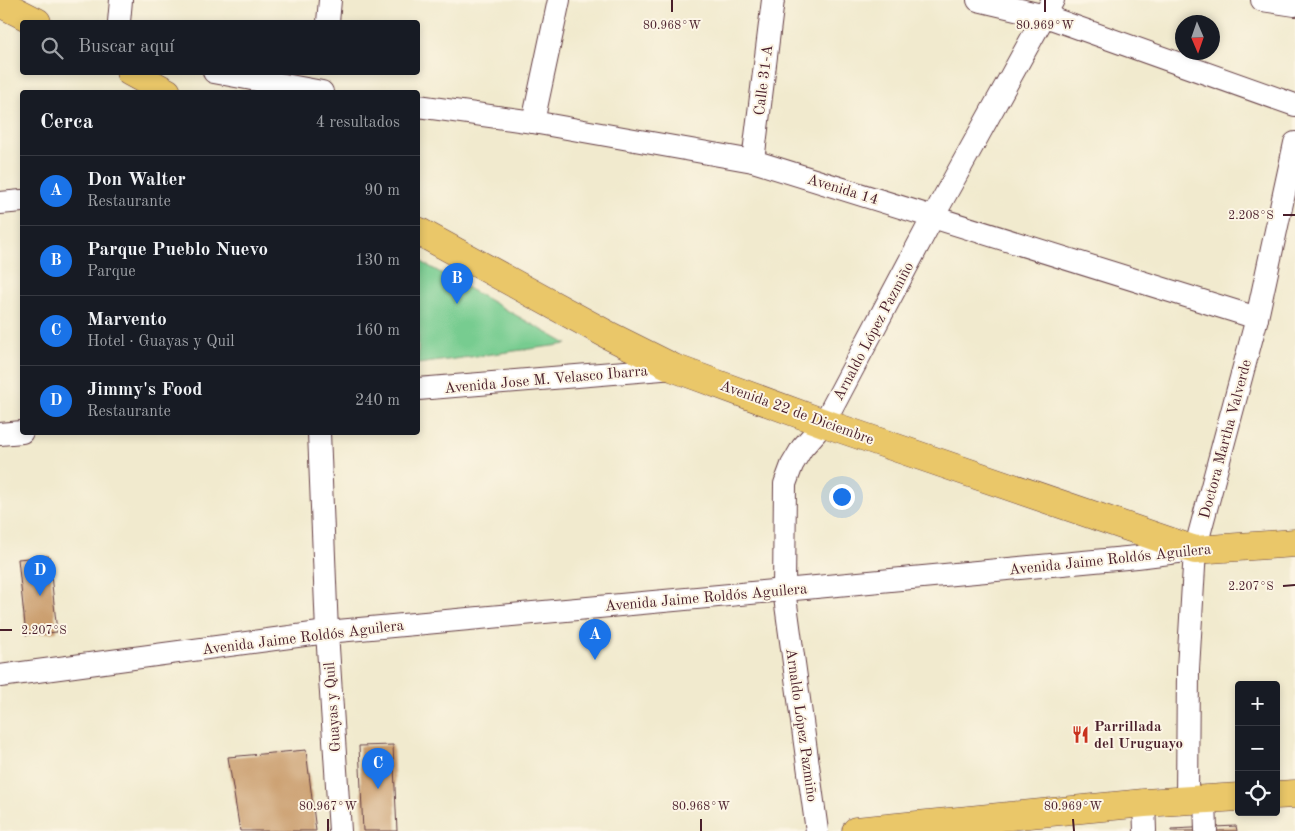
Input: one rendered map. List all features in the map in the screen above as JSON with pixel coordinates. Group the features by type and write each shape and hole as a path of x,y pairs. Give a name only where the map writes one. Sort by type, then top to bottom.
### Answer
{"main road":[{"path":"0,3 33,20"},
{"path":"136,75 163,90"},
{"name":"Avenida 22 de Diciembre","path":"420,232 610,336 674,368 824,423 1195,550"},
{"name":"Avenida Jaime Roldós Aguilera","path":"1195,550 1295,543"},
{"path":"1280,795 1295,794"},
{"path":"856,831 1144,803 1235,797"}],"street":[{"path":"119,20 121,0"},
{"path":"328,20 330,0"},
{"path":"534,122 559,0"},
{"name":"Calle 31-A","path":"753,161 773,0"},
{"path":"978,0 1049,8 1295,105"},
{"path":"1262,0 1295,5"},
{"name":"Arnaldo López Pazmiño","path":"817,831 784,590 785,484 792,464 802,448 824,423 933,217 1049,8"},
{"path":"230,75 311,90"},
{"path":"322,90 323,75"},
{"name":"Avenida 14","path":"420,106 534,122 753,161 1258,318"},
{"name":"Doctora Martha Valverde","path":"1206,831 1196,800 1188,669 1195,550 1258,318 1295,143"},
{"path":"0,203 20,201"},
{"name":"Avenida Jose M. Velasco Ibarra","path":"420,389 674,368"},
{"path":"0,434 20,432"},
{"name":"Guayas y Quil","path":"319,435 327,632 340,831"},
{"name":"Avenida Jaime Roldós Aguilera","path":"0,676 327,632 1137,557 1195,550"},
{"path":"1144,803 1145,831"}],"green space":[{"path":"420,260 425,264 567,344 420,364"}],"building":[{"path":"49,556 57,632 26,635 18,559"},
{"path":"393,745 397,831 363,831 359,746"},
{"path":"306,750 316,831 240,831 228,757"},
{"path":"1236,826 1237,831 1171,831 1171,829"}],"place":[{"name":"Parque Pueblo Nuevo","path":"457,304"},
{"name":"Jimmy's Food","path":"40,596"},
{"name":"Don Walter","path":"595,660"},
{"name":"Parrillada del Uruguayo","path":"1080,735"},
{"name":"Marvento","path":"378,789"}]}
